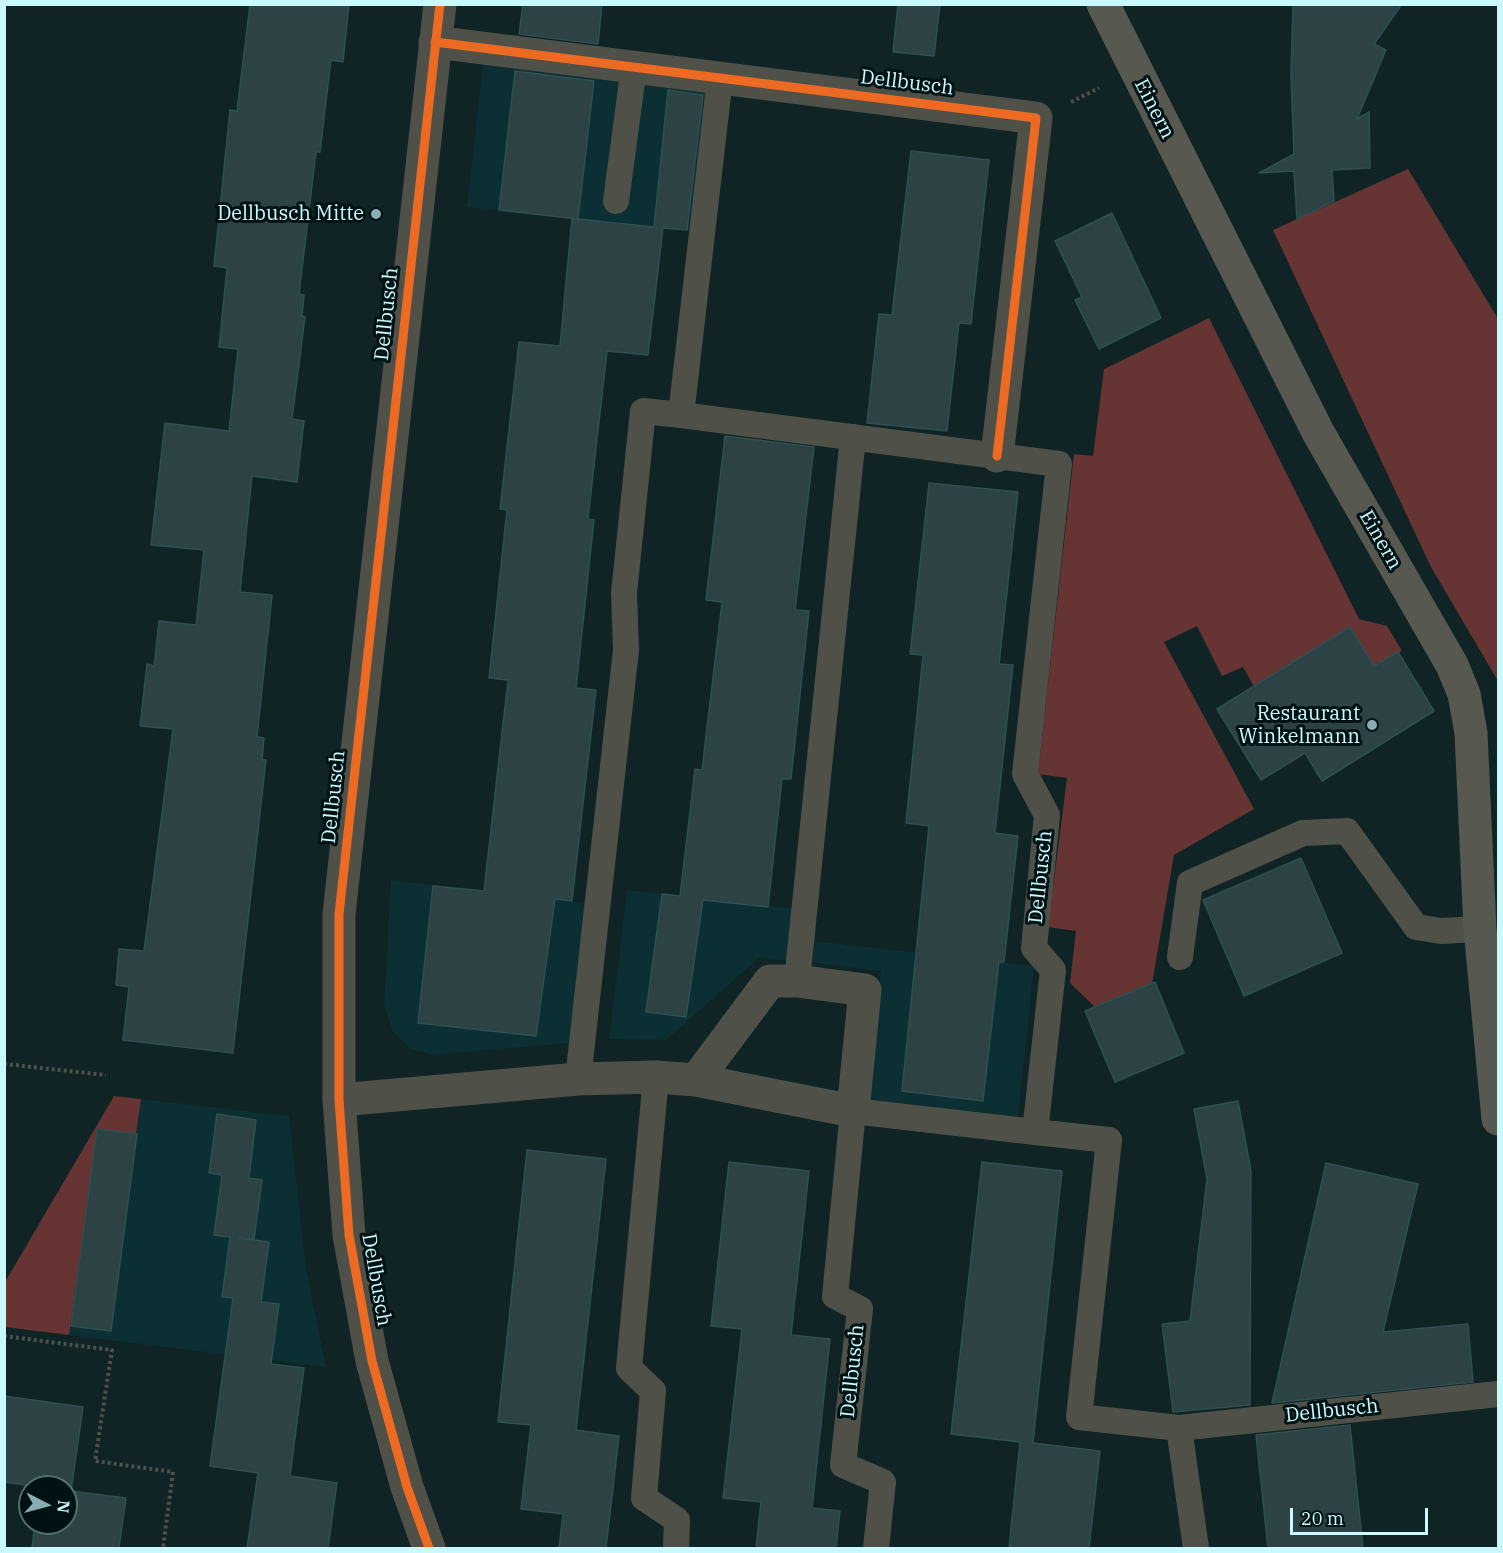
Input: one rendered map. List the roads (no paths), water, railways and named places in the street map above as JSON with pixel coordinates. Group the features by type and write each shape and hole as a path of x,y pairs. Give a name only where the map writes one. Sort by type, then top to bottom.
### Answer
{"main road":[{"name":"Einern","path":"1103,4 1319,434 1452,664 1464,694 1471,733 1480,929 1498,1119"}],"street":[{"name":"Dellbusch","path":"429,1548 407,1487 372,1361 349,1235 339,1100 339,914 440,4"},
{"name":"Dellbusch","path":"435,42 1036,118 997,456"},
{"name":"Dellbusch","path":"696,1080 770,981 797,981 865,990 853,1111"},
{"path":"339,1100 578,1079 656,1077 696,1080 853,1111"}],"lane":[{"path":"616,201 633,67"},
{"path":"681,415 720,78"},
{"name":"Dellbusch","path":"578,1079 626,650 624,593 644,411 1059,464 1025,774 1047,815 1034,948 1053,970 1035,1132 1109,1140 1079,1417 1179,1428 1498,1394"},
{"path":"797,981 854,438"},
{"path":"1180,957 1190,883 1303,833 1347,831 1416,927 1441,931 1480,929"},
{"path":"656,1077 629,1368 653,1391 644,1498 678,1520 676,1548"},
{"path":"853,1111 1035,1132"},
{"name":"Dellbusch","path":"853,1111 835,1296 860,1309 843,1465 884,1482 876,1548"},
{"path":"1179,1428 1197,1548"}],"place":[{"name":"Dellbusch Mitte","path":"376,214"},
{"name":"Restaurant Winkelmann","path":"1372,725"}]}
